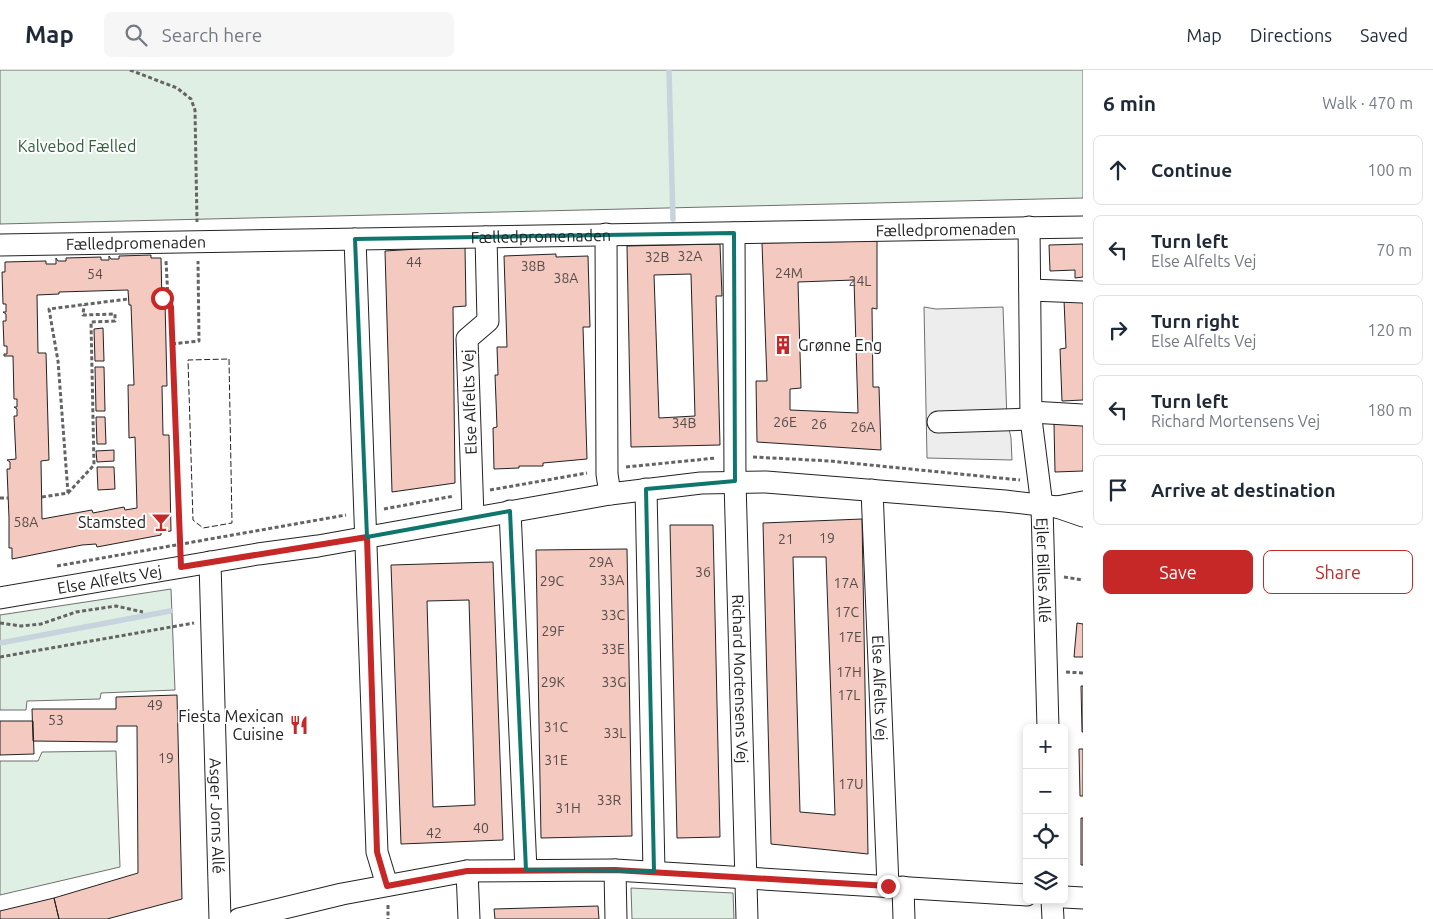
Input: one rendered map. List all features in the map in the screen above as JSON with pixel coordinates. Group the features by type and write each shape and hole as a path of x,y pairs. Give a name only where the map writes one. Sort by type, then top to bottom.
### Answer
{"street":[{"name":"Fælledpromenaden","path":"0,245 1083,226"},
{"name":"Ejler Billes Allé","path":"1029,227 1031,416 1049,507 1048,724"},
{"path":"734,233 735,481"},
{"path":"606,234 607,474 610,494"},
{"name":"Else Alfelts Vej","path":"474,517 467,339 488,321 486,237"},
{"path":"355,239 377,852 387,886"},
{"path":"1030,290 1083,292"},
{"path":"938,422 1083,414"},
{"name":"Else Alfelts Vej","path":"0,598 646,488 735,481 872,490 1049,507 1083,516"},
{"name":"Richard Mortensens Vej","path":"735,481 747,919"},
{"path":"646,488 654,872"},
{"name":"Else Alfelts Vej","path":"872,490 895,886 904,919"},
{"name":"Else Alfelts Vej","path":"1049,507 1083,502"},
{"path":"510,511 526,870"},
{"name":"Asger Jorns Allé","path":"210,562 220,919"},
{"path":"615,870 616,919"},
{"path":"239,919 342,894 467,871 615,870 745,876 1023,894"},
{"path":"467,871 469,919"},
{"path":"1068,897 1083,898"},
{"path":"1052,904 1053,919"}],"path":[{"path":"130,70 177,88 191,98 195,110 199,341 172,344"},
{"path":"166,243 168,298 171,307 181,567"},
{"path":"162,298 168,298"},
{"path":"68,493 58,361 49,309 128,299"},
{"path":"42,496 68,493 94,464 91,322 115,321 115,314 84,315 84,305"},
{"path":"0,498 8,498"},
{"path":"0,623 21,626 42,624 76,612 116,606 143,612"},
{"path":"0,657 212,620"}],"highlighted area":[{"path":"734,233 735,481 646,489 654,871 526,870 510,511 367,537 355,239"}],"green space":[{"name":"Kalvebod Fælled","path":"0,70 1083,70 1083,198 0,224"},
{"path":"171,589 175,690 101,693 100,699 27,701 26,710 0,710 0,615"},
{"path":"116,751 120,867 0,895 0,761 38,761 42,752"},
{"path":"631,888 733,893 734,919 632,919"}],"shaded area":[{"path":"924,307 936,309 1003,307 1007,420 1011,438 1012,460 927,458"}],"building":[{"name":"Grønne Eng","path":"877,241 877,309 872,308 873,387 879,387 881,450 757,442 756,381 767,381 762,243","holes":["854,280 858,413 790,410 790,389 801,388 798,282"]},
{"path":"720,244 722,296 716,296 720,445 631,447 627,246","holes":["691,274 695,416 659,418 654,275"]},
{"path":"1083,244 1083,277 1075,278 1075,270 1050,271 1049,245"},
{"path":"465,246 466,306 453,307 455,483 392,492 385,251"},
{"path":"556,254 556,257 588,256 590,327 583,327 587,459 543,463 543,466 494,469 493,428 497,427 495,375 498,375 497,347 507,347 504,256"},
{"path":"151,255 151,258 161,258 162,303 165,302 167,386 162,386 163,435 169,435 171,531 161,532 161,535 97,547 96,544 82,545 12,559 12,548 9,548 7,469 10,469 10,462 7,460 16,459 14,416 17,416 17,409 14,407 17,407 17,399 14,399 13,356 4,356 4,354 7,354 7,346 4,346 3,321 6,321 6,314 3,312 6,312 6,304 3,304 2,272 5,272 5,262 46,261 46,264 56,264 56,258 58,261 66,261 66,258 101,257 101,260 109,260 109,256 111,259 119,259 119,256","holes":["128,290 129,305 131,305 134,385 128,385 129,438 135,437 137,508 125,510 124,507 93,513 92,510 42,519 41,461 49,460 46,353 38,353 37,295 59,294 59,292"]},
{"path":"1083,299 1083,400 1062,401 1060,349 1066,348 1064,300"},
{"path":"103,328 104,361 95,361 94,329"},
{"path":"95,367 104,367 105,411 96,411"},
{"path":"96,417 105,417 106,444 97,444"},
{"path":"1083,423 1083,471 1055,472 1054,424"},
{"path":"114,450 114,461 97,462 96,451"},
{"path":"97,467 114,467 115,489 98,490"},
{"path":"862,519 868,854 771,844 763,523","holes":["793,557 826,557 835,815 800,812"]},
{"path":"670,525 713,525 720,837 677,838"},
{"path":"627,549 632,836 541,838 536,550"},
{"path":"493,562 503,840 401,844 391,565","holes":["469,600 475,805 433,807 427,601"]},
{"path":"1077,623 1083,624 1083,657 1074,657"},
{"path":"1081,686 1083,686 1083,732 1082,732"},
{"path":"177,695 182,899 107,919 59,919 54,898 138,873 137,726 117,726 117,742 33,741 32,709 116,709 116,697"},
{"path":"0,721 33,721 34,754 0,755"},
{"path":"1079,749 1083,749 1083,796 1080,796"},
{"path":"1081,818 1083,818 1083,865 1081,865"},
{"path":"54,898 59,919 0,919 0,911"},
{"path":"598,906 599,919 495,919 494,909"}],"waterway":[{"path":"669,70 673,219"},
{"path":"0,643 170,611"}],"fence":[{"path":"229,359 232,523 203,528 193,520 188,360 229,359"}],"place":[{"name":"Grønne Eng","path":"783,345"},
{"name":"Stamsted","path":"161,522"},
{"name":"Fiesta Mexican Cuisine","path":"299,725"}],"route":[{"path":"162,298 168,298 171,307 181,567 367,537 377,852 387,886 467,871 615,870 745,876 888,886"}]}
